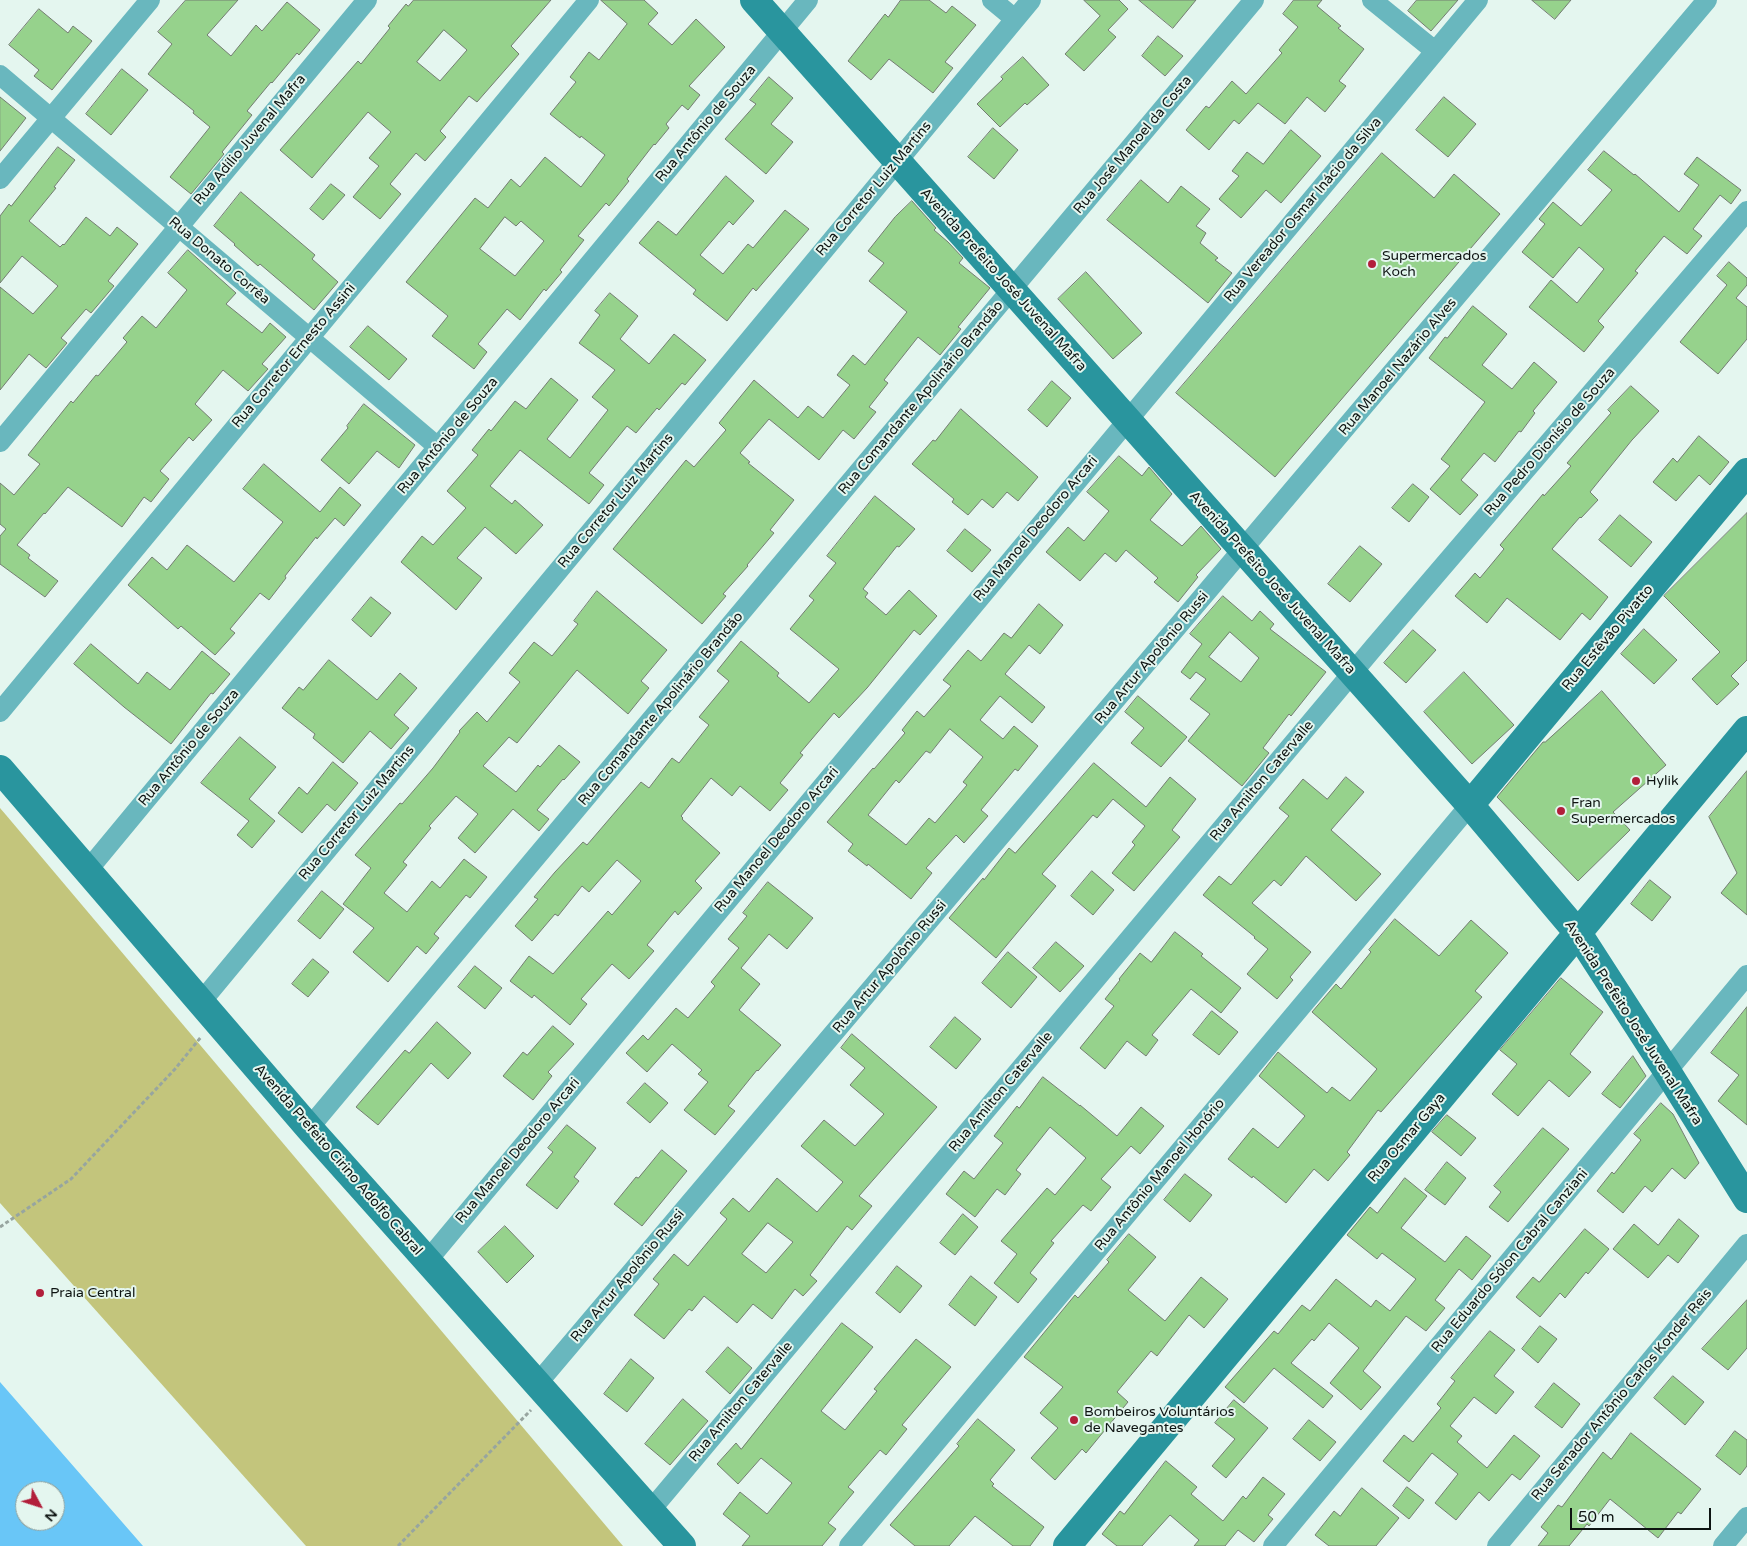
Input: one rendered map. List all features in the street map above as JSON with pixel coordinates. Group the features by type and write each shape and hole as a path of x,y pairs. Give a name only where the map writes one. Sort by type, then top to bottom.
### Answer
{"main road":[{"name":"Avenida Prefeito José Juvenal Mafra","path":"754,0 1470,804 1578,934 1747,1199"},
{"name":"Rua Estêvão Pivatto","path":"1470,804 1747,472"},
{"name":"Rua Osmar Gaya","path":"1067,1546 1747,730"},
{"name":"Avenida Prefeito Cirino Adolfo Cabral","path":"0,769 427,1261 536,1394 682,1546"}],"street":[{"path":"0,178 150,0"},
{"name":"Rua Adílio Juvenal Mafra","path":"0,442 367,0"},
{"name":"Rua Corretor Ernesto Assini","path":"0,712 589,0"},
{"name":"Rua Antônio de Souza","path":"87,871 808,0"},
{"path":"992,0 1015,19"},
{"name":"Rua Corretor Luiz Martins","path":"201,1002 1030,0"},
{"name":"Rua José Manoel da Costa","path":"1012,290 1254,0"},
{"path":"1372,0 1435,51"},
{"name":"Rua Vereador Osmar Inácio da Silva","path":"1127,420 1478,0"},
{"name":"Rua Manoel Nazário Alves","path":"1243,550 1707,0"},
{"name":"Rua Donato Corrêa","path":"0,75 438,447"},
{"name":"Rua Pedro Dionísio de Souza","path":"1352,673 1747,211"},
{"name":"Rua Comandante Apolinário Brandão","path":"310,1128 1012,290"},
{"name":"Rua Manoel Deodoro Arcari","path":"427,1261 1127,420"},
{"name":"Rua Artur Apolônio Russi","path":"536,1394 1243,550"},
{"name":"Rua Amilton Catervalle","path":"650,1511 1352,673"},
{"name":"Rua Antônio Manoel Honório","path":"850,1546 1470,804"},
{"name":"Rua Eduardo Sólon Cabral Canziani","path":"1273,1546 1747,975"},
{"name":"Rua Senador Antônio Carlos Konder Reis","path":"1497,1546 1747,1244"},
{"path":"1723,1546 1747,1517"}],"path":[{"path":"0,1227 71,1178 175,1070 202,1036"},
{"path":"398,1546 536,1394"}],"green space":[{"path":"0,808 623,1546 306,1546 0,1203"}],"water":[{"path":"0,1382 143,1546 0,1546"}],"building":[{"path":"186,0 238,0 207,35 231,56 256,25 262,31 287,2 320,30 299,55 297,53 247,111 252,115 222,152 224,154 191,194 170,177 210,127 193,113 194,111 148,74 172,44 158,32"},
{"path":"414,0 551,0 511,46 519,54 477,102 469,96 440,131 446,137 425,161 416,153 390,184 401,194 380,219 353,197 379,166 369,158 391,132 368,112 312,178 280,150 358,61 361,64 390,28 388,26 406,4 408,6","holes":["444,30 467,50 440,81 417,62"]},
{"path":"601,0 644,0 658,13 648,24 672,45 696,19 725,47 689,86 700,95 688,110 682,105 666,124 669,128 627,179 629,181 609,206 606,203 578,236 584,240 560,270 562,272 546,291 544,289 520,320 507,309 478,344 487,352 474,369 432,336 448,316 406,282 475,198 488,208 511,179 520,187 545,157 581,187 605,155 550,114 576,82 570,77 589,52 599,60 627,24","holes":["505,217 516,226 521,221 544,241 515,276 480,249"]},
{"path":"901,0 929,0 946,13 952,6 976,25 945,62 953,68 933,93 889,59 871,80 848,61 885,14 888,17"},
{"path":"1084,0 1119,0 1128,9 1108,30 1116,37 1084,71 1065,54 1100,16"},
{"path":"1139,0 1196,0 1173,28"},
{"path":"1294,0 1322,0 1317,6 1341,26 1338,28 1364,49 1339,81 1346,86 1325,112 1307,97 1285,124 1258,103 1239,124 1234,120 1209,150 1186,130 1206,106 1209,108 1232,81 1246,94 1282,53 1279,50 1298,27 1283,14"},
{"path":"1417,0 1458,0 1431,31 1408,11"},
{"path":"1532,0 1571,0 1555,19"},
{"path":"39,9 68,33 73,26 92,41 52,90 34,76 39,70 9,45"},
{"path":"1158,36 1183,56 1165,76 1142,56"},
{"path":"1023,57 1049,85 1027,105 1025,103 1000,127 977,104 1003,79 1001,77"},
{"path":"122,69 148,90 111,135 86,114"},
{"path":"769,77 793,98 771,124 793,142 766,174 725,139 756,104 750,100"},
{"path":"0,97 26,118 0,151"},
{"path":"1444,97 1476,124 1448,157 1416,130"},
{"path":"993,128 1018,150 994,179 968,157"},
{"path":"1291,130 1321,156 1281,203 1266,190 1241,218 1219,199 1239,176 1232,171 1247,152 1263,164"},
{"path":"58,147 75,160 54,187 56,188 29,221 60,247 64,245 86,217 110,236 117,227 138,244 108,281 114,286 91,313 86,309 61,338 67,343 46,368 29,354 0,390 0,287 33,314 58,286 22,256 0,283 0,216 9,204 11,206"},
{"path":"1604,151 1635,174 1679,212 1699,185 1684,174 1697,157 1741,190 1731,204 1720,195 1693,229 1702,236 1687,254 1664,236 1635,271 1638,273 1598,321 1604,327 1584,352 1529,307 1551,280 1577,303 1604,269 1579,247 1553,278 1522,252 1545,224 1539,219 1553,202 1581,226 1612,190 1588,170"},
{"name":"Supermercados Koch","path":"1382,153 1434,198 1454,174 1500,214 1275,477 1176,393"},
{"path":"726,176 754,201 733,225 729,221 700,255 723,274 748,244 753,248 785,210 809,229 756,291 753,288 727,321 693,294 696,290 639,243 658,221 676,235"},
{"path":"1141,180 1168,203 1181,186 1210,209 1196,226 1206,233 1200,243 1218,258 1215,260 1232,273 1208,303 1107,220"},
{"path":"331,184 345,195 323,220 310,209"},
{"path":"241,192 315,255 312,259 338,282 314,310 260,264 258,266 214,226"},
{"path":"912,201 936,228 934,230 963,258 959,263 990,288 958,327 961,329 940,355 918,337 884,380 888,383 869,407 876,412 854,439 843,430 819,460 769,419 740,453 750,462 748,463 794,500 770,530 774,533 723,594 726,596 702,624 613,549 686,460 694,467 726,430 719,423 754,380 798,418 808,406 823,418 850,385 837,375 853,355 865,365 907,312 869,281 884,263 868,251 895,217"},
{"path":"188,250 236,293 226,304 262,333 270,323 286,337 262,364 268,369 248,391 223,370 195,404 212,420 193,441 189,437 160,471 169,479 151,502 144,497 122,527 68,487 17,545 30,555 28,558 58,581 45,597 0,564 0,536 6,529 0,524 0,483 14,495 40,464 28,455 71,401 73,403 127,342 123,338 142,316 156,328 187,290 168,273"},
{"path":"1729,262 1747,278 1747,285 1736,298 1747,307 1747,339 1718,374 1680,342 1727,285 1717,276"},
{"path":"1086,272 1142,333 1113,359 1058,299"},
{"path":"610,293 638,316 620,339 649,364 674,334 706,360 685,385 682,383 659,410 657,408 636,433 627,426 589,473 604,485 589,504 520,450 490,486 512,504 515,500 543,525 516,554 485,527 457,558 482,578 456,610 401,562 422,536 433,545 466,508 447,491 478,455 472,450 489,429 491,431 515,401 526,409 551,378 578,400 547,439 570,458 608,410 592,397 615,370 579,343 600,315 595,311"},
{"path":"1473,306 1507,334 1482,365 1512,389 1534,362 1557,382 1533,411 1535,413 1521,432 1519,431 1495,462 1484,453 1461,480 1478,495 1460,515 1430,489 1450,466 1441,459 1485,402 1429,358"},
{"path":"368,326 407,359 389,380 350,347"},
{"path":"1052,381 1071,398 1047,427 1028,410"},
{"path":"1631,386 1659,411 1632,440 1590,492 1598,500 1552,549 1608,597 1590,620 1582,613 1560,640 1507,598 1487,623 1455,596 1475,573 1480,578 1504,549 1500,545 1543,494 1544,496 1571,466 1567,463 1611,413 1608,410"},
{"path":"364,404 415,445 399,468 377,451 349,484 321,460 348,428 347,426"},
{"path":"961,409 1038,477 1018,501 1007,492 993,508 982,499 968,515 952,502 954,499 912,464 933,440 935,441"},
{"path":"1699,436 1729,462 1710,485 1699,475 1676,501 1653,482 1673,458 1677,462"},
{"path":"1119,456 1142,476 1149,467 1172,494 1150,520 1182,546 1201,526 1221,549 1196,575 1198,577 1178,602 1154,582 1158,578 1126,550 1116,562 1105,553 1080,581 1046,552 1068,527 1084,541 1109,511 1087,492"},
{"path":"264,464 320,512 340,487 361,505 344,526 335,518 317,539 316,537 285,576 286,578 269,600 260,593 230,629 235,633 215,655 181,626 178,629 128,585 152,557 167,570 187,545 234,582 283,522 243,489"},
{"path":"1413,484 1429,497 1409,522 1392,508"},
{"path":"875,496 915,529 899,547 897,546 863,589 868,593 865,597 886,615 909,590 937,616 920,635 914,630 867,688 839,718 834,713 800,753 803,755 780,783 788,790 770,811 740,786 732,796 711,778 681,816 720,853 695,881 702,888 678,915 675,911 647,945 654,951 629,979 612,964 581,999 587,1004 570,1025 534,995 532,998 510,981 529,956 553,974 608,911 612,915 641,881 617,860 589,892 582,886 558,916 555,914 532,941 515,926 538,899 534,897 555,872 583,842 587,845 641,782 649,788 672,758 679,763 709,725 699,717 729,681 717,671 741,641 779,673 777,676 809,703 839,669 790,629 814,600 809,596 836,563 827,556"},
{"path":"1747,513 1747,660 1731,676 1739,684 1717,705 1692,679 1720,652 1664,596"},
{"path":"1620,515 1652,542 1631,567 1599,540"},
{"path":"965,529 991,550 972,572 947,551"},
{"path":"1360,546 1382,564 1350,602 1328,584"},
{"path":"597,591 667,650 641,681 649,688 628,714 577,670 517,743 509,737 483,766 516,792 538,765 540,767 559,745 580,762 537,810 549,819 539,831 513,809 475,853 458,838 478,814 456,796 429,826 431,828 403,862 407,865 384,893 407,912 432,881 440,888 464,859 487,877 470,898 466,895 434,934 439,938 426,954 417,946 388,982 353,952 374,928 343,904 371,868 355,855 433,768 459,731 477,712 487,722 520,682 509,673 534,642 552,656 578,624 574,621"},
{"path":"1223,596 1252,621 1260,611 1274,624 1270,629 1326,672 1291,716 1289,714 1263,748 1269,753 1242,786 1188,741 1210,714 1190,699 1206,679 1196,672 1190,679 1181,672 1202,644 1190,634","holes":["1230,632 1259,658 1241,682 1209,657"]},
{"path":"371,597 391,613 371,637 352,620"},
{"path":"1039,604 1063,625 1040,654 1029,645 1005,674 1045,707 1032,723 1000,696 980,720 1003,739 1014,726 1038,746 1018,771 1015,769 981,810 988,816 964,843 956,835 926,868 932,873 911,899 868,864 867,866 848,851 853,844 827,822 905,733 902,730 917,711 924,717 951,686 943,680 968,650 981,661 1004,633 1011,638","holes":["950,729 983,757 963,782 967,785 935,823 929,818 906,845 868,815 896,780 899,783 926,751 930,753"]},
{"path":"1644,629 1677,660 1654,684 1621,654"},
{"path":"1413,630 1436,650 1406,683 1384,663"},
{"path":"91,644 138,684 147,672 170,690 202,651 230,674 213,694 211,693 171,744 74,664"},
{"path":"329,660 377,700 400,673 417,688 394,715 409,728 391,749 370,731 343,763 313,738 315,734 282,708 299,687 303,690"},
{"path":"1464,672 1514,725 1472,764 1424,712"},
{"path":"1602,691 1666,765 1613,812 1630,830 1578,881 1497,797 1543,742"},
{"path":"1138,696 1187,737 1161,767 1131,743 1144,728 1125,712"},
{"path":"240,737 276,767 249,799 275,821 252,848 237,835 249,821 201,783"},
{"path":"333,762 358,783 335,811 327,804 302,833 278,813 299,787 307,794"},
{"path":"1094,763 1146,807 1170,777 1196,799 1172,830 1180,837 1134,891 1112,873 1135,845 1132,842 1145,826 1113,799 1097,818 1093,815 1042,874 1056,886 996,958 949,918 983,878 984,880 1009,848 1015,853"},
{"path":"1747,771 1747,915 1721,893 1737,873 1709,817"},
{"path":"1346,777 1364,792 1331,830 1381,874 1356,901 1306,856 1281,886 1274,880 1252,903 1311,952 1290,977 1293,980 1277,999 1247,974 1268,949 1203,895 1219,876 1231,885 1289,816 1279,808 1303,779 1327,799"},
{"path":"1092,871 1114,890 1093,915 1071,896"},
{"path":"1650,880 1671,897 1652,921 1631,904"},
{"path":"768,882 813,918 787,949 769,934 741,968 760,984 739,1010 781,1045 757,1070 728,1106 735,1111 715,1135 684,1110 708,1082 698,1074 702,1070 672,1044 647,1072 626,1053 643,1035 648,1040 676,1008 688,1018 715,986 711,982 739,948 728,939 747,916 743,913"},
{"path":"322,891 344,909 320,939 298,921"},
{"path":"1395,919 1439,956 1471,920 1508,953 1475,991 1482,997 1381,1112 1378,1110 1347,1152 1350,1155 1328,1181 1314,1169 1286,1203 1253,1176 1252,1178 1228,1159 1253,1128 1278,1148 1305,1116 1259,1076 1278,1052 1327,1093 1332,1087 1350,1101 1377,1069 1312,1012 1336,984 1341,989 1371,952 1369,950"},
{"path":"1175,932 1241,988 1221,1013 1191,989 1152,1035 1158,1040 1146,1056 1127,1041 1105,1069 1080,1048 1114,1006 1105,999 1140,953 1151,962"},
{"path":"1056,942 1084,966 1060,992 1033,968"},
{"path":"1008,952 1037,977 1011,1008 982,983"},
{"path":"313,959 329,972 308,997 292,984"},
{"path":"475,966 502,988 485,1009 458,987"},
{"path":"1561,978 1603,1012 1570,1054 1591,1072 1569,1097 1549,1080 1518,1116 1492,1094 1517,1064 1500,1050"},
{"path":"1747,1007 1747,1125 1718,1101 1739,1075 1711,1053"},
{"path":"1212,1011 1238,1032 1219,1055 1193,1035"},
{"path":"955,1017 981,1039 956,1069 930,1047"},
{"path":"437,1022 471,1053 448,1079 431,1063 378,1125 356,1107 405,1050 409,1053"},
{"path":"553,1026 574,1044 548,1072 552,1076 533,1100 503,1076 523,1052 527,1055"},
{"path":"852,1034 937,1107 859,1196 872,1206 852,1230 847,1226 810,1275 817,1281 803,1296 795,1289 772,1319 753,1304 737,1323 704,1296 692,1311 689,1309 664,1339 634,1315 659,1284 653,1279 674,1254 688,1266 727,1219 720,1213 733,1198 749,1212 777,1178 817,1212 843,1182 801,1146 824,1120 855,1146 884,1114 850,1085 865,1068 841,1048","holes":["768,1223 793,1242 766,1273 742,1254"]},
{"path":"1633,1056 1646,1076 1620,1108 1602,1094"},
{"path":"1043,1077 1117,1136 1141,1107 1164,1126 1140,1154 1131,1146 1101,1179 1111,1187 1091,1211 1083,1205 1051,1241 1054,1243 1030,1273 1037,1279 1018,1303 994,1283 1017,1254 1001,1241 1047,1188 1055,1195 1086,1158 1050,1127 1016,1170 1021,1174 1005,1195 997,1189 975,1217 946,1194 964,1171 974,1179 1003,1143 994,1136"},
{"path":"645,1083 668,1103 650,1123 627,1103"},
{"path":"1661,1103 1673,1114 1699,1163 1685,1179 1672,1168 1652,1192 1645,1186 1623,1213 1597,1191 1612,1172 1614,1174 1641,1140 1634,1134"},
{"path":"1447,1115 1476,1138 1461,1156 1432,1132"},
{"path":"567,1125 596,1148 574,1177 579,1181 557,1209 526,1185 553,1152 548,1148"},
{"path":"1543,1128 1569,1149 1508,1222 1489,1207 1501,1192 1494,1186"},
{"path":"662,1150 687,1171 642,1226 614,1204"},
{"path":"1447,1162 1466,1178 1445,1205 1425,1190"},
{"path":"1185,1174 1212,1195 1190,1222 1164,1200"},
{"path":"1405,1178 1427,1196 1401,1228 1445,1262 1466,1236 1491,1256 1472,1280 1459,1269 1435,1300 1445,1308 1426,1331 1406,1316 1363,1371 1381,1387 1361,1410 1330,1383 1359,1348 1329,1323 1314,1341 1312,1339 1291,1363 1333,1396 1323,1408 1274,1368 1244,1403 1225,1387 1274,1331 1278,1334 1302,1305 1310,1311 1336,1279 1371,1307 1376,1300 1390,1311 1416,1279 1382,1253 1377,1259 1347,1235 1370,1207 1377,1213"},
{"path":"963,1214 978,1227 955,1255 940,1243"},
{"path":"1679,1219 1699,1236 1678,1263 1668,1255 1648,1278 1613,1249 1634,1224 1658,1245"},
{"path":"505,1226 534,1256 507,1283 478,1252"},
{"path":"1585,1229 1609,1249 1588,1274 1586,1272 1565,1298 1560,1293 1540,1317 1516,1297 1533,1277 1539,1282"},
{"path":"1129,1234 1156,1257 1128,1290 1165,1321 1201,1277 1228,1299 1204,1328 1189,1315 1157,1356 1151,1351 1117,1392 1128,1402 1086,1453 1082,1449 1055,1480 1031,1458 1058,1428 1040,1413 1063,1387 1024,1357 1075,1295 1078,1298 1109,1262 1107,1260"},
{"path":"897,1266 922,1286 900,1313 876,1293"},
{"path":"971,1276 997,1297 975,1326 949,1305"},
{"path":"1747,1300 1747,1348 1728,1370 1702,1349"},
{"path":"842,1323 873,1347 821,1411 845,1430 877,1391 874,1389 916,1339 951,1367 902,1425 907,1429 886,1455 880,1450 848,1487 854,1492 828,1523 836,1529 822,1546 742,1546 750,1536 723,1514 740,1492 767,1514 792,1483 761,1458 738,1484 717,1464 736,1443 741,1449"},
{"path":"1540,1326 1557,1339 1538,1363 1522,1349"},
{"path":"1490,1331 1515,1350 1494,1376 1514,1392 1496,1414 1474,1397 1450,1426 1462,1436 1457,1442 1487,1468 1514,1435 1540,1456 1520,1480 1512,1474 1489,1501 1479,1492 1456,1520 1435,1503 1458,1474 1432,1453 1409,1482 1383,1461 1404,1435 1413,1442 1441,1408 1437,1404 1455,1381 1451,1378"},
{"path":"728,1347 752,1368 730,1394 706,1372"},
{"path":"631,1359 654,1378 627,1412 604,1394"},
{"path":"1673,1376 1704,1402 1685,1425 1654,1398"},
{"path":"1554,1383 1580,1404 1562,1428 1535,1407"},
{"path":"683,1399 708,1421 670,1465 645,1444"},
{"path":"1234,1400 1268,1428 1226,1478 1212,1466 1235,1439 1215,1423"},
{"path":"978,1419 1015,1450 990,1480 994,1484 992,1486 1044,1527 1030,1546 1013,1546 975,1516 949,1546 915,1546 890,1525 959,1446 957,1444"},
{"path":"1309,1420 1336,1442 1320,1461 1293,1439"},
{"path":"1735,1431 1747,1440 1747,1466 1740,1475 1716,1456"},
{"path":"1631,1433 1701,1489 1681,1514 1678,1512 1658,1538 1610,1499 1589,1526 1587,1524 1569,1546 1538,1546 1548,1533 1541,1527 1558,1505 1562,1507 1603,1452 1611,1459"},
{"path":"1166,1461 1197,1487 1191,1494 1223,1521 1243,1496 1246,1499 1263,1477 1285,1494 1268,1515 1273,1519 1254,1542 1238,1530 1225,1546 1194,1546 1199,1540 1170,1515 1142,1546 1117,1546 1102,1534 1120,1511 1124,1514"},
{"path":"1407,1487 1424,1500 1409,1519 1393,1506"},
{"path":"1362,1488 1399,1518 1376,1546 1329,1546 1315,1535 1334,1511 1340,1516"}],"place":[{"name":"Supermercados Koch","path":"1372,264"},
{"name":"Hylik","path":"1636,781"},
{"name":"Fran Supermercados","path":"1561,811"},
{"name":"Praia Central","path":"40,1293"},
{"name":"Bombeiros Voluntários de Navegantes","path":"1074,1420"}]}
